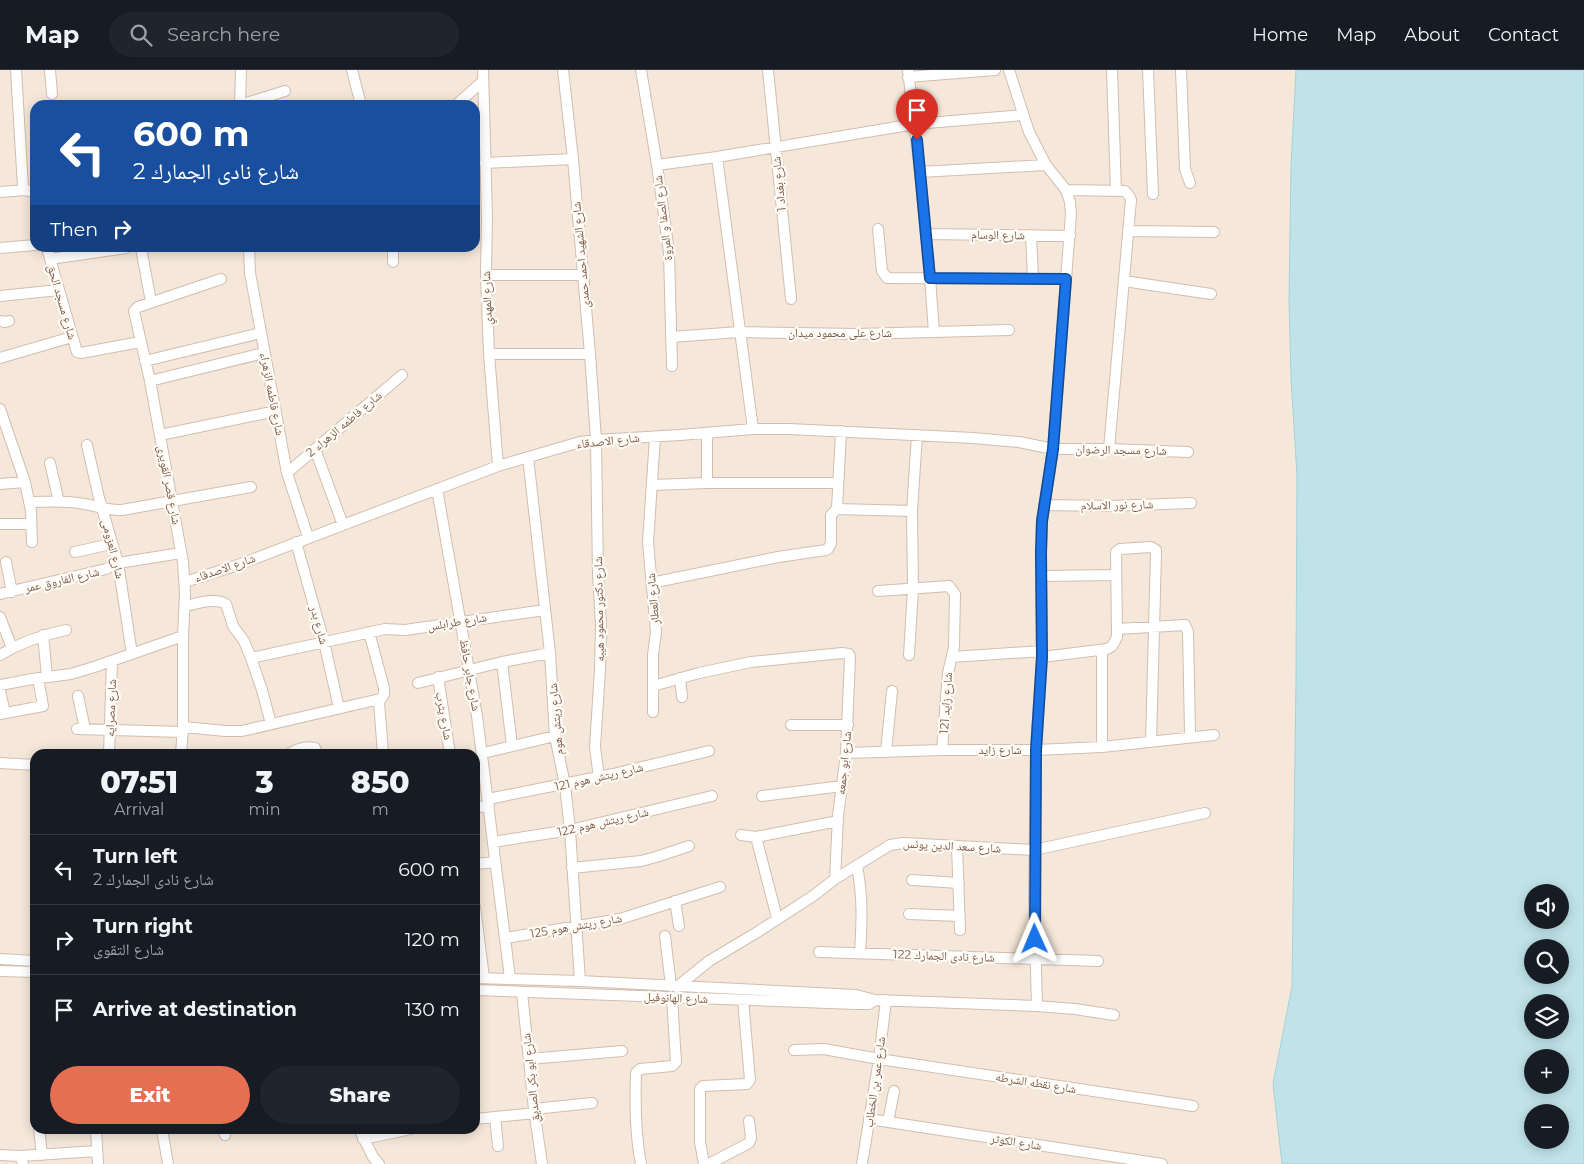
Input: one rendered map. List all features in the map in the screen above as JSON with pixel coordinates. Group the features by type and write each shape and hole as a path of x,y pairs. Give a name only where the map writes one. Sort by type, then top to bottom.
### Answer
{"street":[{"path":"16,70 23,187 30,191"},
{"path":"50,70 52,94"},
{"path":"240,100 241,70"},
{"path":"352,70 360,100"},
{"name":"شارع المهدي","path":"483,70 487,218 486,275 489,354 498,466"},
{"name":"شارع الشهيد احمد حمدى","path":"563,70 573,159 596,440"},
{"name":"شارع الصفا و المروة","path":"641,70 669,252 672,366"},
{"name":"شارع بغداد 1","path":"768,70 791,298"},
{"path":"934,332 920,172 908,73 996,70"},
{"path":"1009,70 1036,149 1066,190 1071,214 1053,449 1044,506 1041,553 1042,654 1036,750 1034,850 1037,1006"},
{"path":"1112,70 1116,191"},
{"path":"1148,70 1153,194"},
{"path":"1181,70 1184,169 1190,183"},
{"path":"462,100 483,81"},
{"path":"256,100 284,91"},
{"path":"657,165 717,157 915,124 1023,115"},
{"path":"717,157 753,429"},
{"path":"485,163 573,159"},
{"path":"920,172 1046,165"},
{"path":"1066,190 1125,191 1130,197 1109,449"},
{"path":"0,192 30,191"},
{"path":"878,229 882,271 884,275 892,278 1066,279"},
{"path":"1128,231 1214,232"},
{"name":"شارع الوسام","path":"926,234 1070,236"},
{"path":"1031,235 1032,278"},
{"path":"0,248 30,245"},
{"name":"شارع مسجد الحق","path":"47,252 75,348 80,353 140,342"},
{"path":"50,259 98,252"},
{"path":"144,252 151,302"},
{"name":"شارع فاطمه الزهراء","path":"249,252 250,273 287,473 308,537"},
{"path":"393,252 393,262"},
{"path":"486,275 583,275"},
{"name":"شارع قصر القويرى","path":"181,749 185,582 182,553 150,381 134,311 138,306 221,279"},
{"path":"1124,280 1211,294"},
{"path":"0,296 59,290"},
{"name":"شارع على محمود ميدان","path":"671,337 740,332 856,334 1009,330"},
{"path":"145,361 261,333"},
{"path":"0,358 72,337"},
{"path":"150,381 264,354"},
{"path":"489,354 590,354"},
{"name":"شارع فاطمه الزهراء 2","path":"287,473 402,375"},
{"path":"0,409 2,420 16,453 25,482 29,502 32,542"},
{"path":"160,435 276,412"},
{"name":"شارع الاصدقاء","path":"185,582 238,565 498,466 580,442 753,429 789,429 916,434 1019,442 1053,449"},
{"path":"837,510 841,431"},
{"path":"707,433 707,483"},
{"path":"909,656 913,589 912,511 916,434"},
{"name":"شارع العطار","path":"653,712 653,655 656,632 648,542 655,437"},
{"name":"شارع دكتور محمود هيبه","path":"596,440 598,574 601,625 595,747 598,778"},
{"name":"شارع العزومى","path":"87,445 111,544 118,563 132,654"},
{"name":"شارع مسجد الرضوان","path":"1053,449 1188,452"},
{"path":"315,450 343,525"},
{"name":"شارع ريتش هوم","path":"528,457 546,610 555,736 565,785 570,830 580,981"},
{"path":"50,463 59,502"},
{"path":"0,484 25,482"},
{"path":"652,485 838,483"},
{"path":"29,502 84,504 112,511 252,487"},
{"name":"شارع جابر حافظ","path":"437,489 482,753 510,978"},
{"name":"شارع نور الاسلام","path":"1044,506 1191,504"},
{"path":"651,583 778,557 826,550 830,543 831,515 837,510 912,511"},
{"path":"0,524 31,524"},
{"name":"شارع بدر","path":"296,542 324,642 339,708"},
{"path":"75,552 111,544"},
{"path":"952,657 1102,650 1112,646 1118,637 1116,552 1118,550 1151,546 1156,550 1151,742"},
{"name":"شارع الفاروق عمر","path":"0,594 106,569 118,563 182,553"},
{"path":"6,562 12,592"},
{"path":"1042,576 1116,575"},
{"name":"شارع زايد 121","path":"913,589 949,586 954,590 955,594 952,657 948,674 942,750"},
{"path":"878,591 913,589"},
{"path":"184,606 215,601 223,602 228,608 233,626 244,641 251,658 271,724"},
{"name":"شارع طرابلس","path":"251,658 384,628 405,630 546,610"},
{"path":"0,617 12,648"},
{"path":"1118,628 1185,625 1188,628 1190,733"},
{"path":"0,655 43,635 66,630"},
{"path":"78,696 81,729 242,731 380,699 384,694 384,688 369,632"},
{"path":"0,691 2,714 43,706 43,635"},
{"path":"0,685 71,674 183,636"},
{"path":"1102,650 1102,746"},
{"path":"418,682 469,669 550,653"},
{"name":"شارع ابو جمعه","path":"680,678 751,662 842,653 849,654 848,725 838,821 835,879"},
{"name":"شارع مصرايه","path":"109,749 112,661"},
{"path":"502,662 512,746"},
{"name":"شارع يثرب","path":"438,677 449,749"},
{"path":"653,686 680,678 682,697"},
{"path":"886,752 892,691"},
{"path":"380,699 383,749"},
{"path":"791,725 848,725"},
{"path":"482,753 555,736"},
{"name":"شارع زايد","path":"846,753 1036,750 1214,736"},
{"path":"299,749 310,747 315,749"},
{"name":"شارع ريتش هوم 121","path":"488,803 709,750"},
{"path":"0,763 30,765"},
{"path":"762,796 842,786"},
{"name":"شارع ريتش هوم 122","path":"493,842 570,830 712,796"},
{"path":"480,805 488,803"},
{"name":"شارع سعد الدين يونس","path":"674,986 709,961 813,896 835,879 884,848 896,843 1034,850 1205,814"},
{"path":"741,835 756,837 838,821"},
{"path":"756,837 777,918"},
{"path":"572,868 641,860 689,846"},
{"path":"957,846 960,930"},
{"path":"480,864 495,862"},
{"path":"857,866 862,892 863,918 860,953"},
{"path":"912,880 959,883"},
{"name":"شارع ريتش هوم 125","path":"506,938 620,919 720,887"},
{"path":"675,901 679,926"},
{"path":"909,914 960,916"},
{"path":"665,936 674,986"},
{"name":"شارع نادى الجمارك 122","path":"819,952 1098,961"},
{"path":"0,959 30,961"},
{"path":"0,971 30,972"},
{"name":"شارع الهانوفيل","path":"480,978 862,995 875,1000 1037,1006 1114,1015"},
{"name":"شارع الهانوفيل","path":"480,990 863,1004 869,1004 875,1000"},
{"name":"شارع ابو بكر الصديق","path":"522,992 534,1111 542,1164"},
{"path":"641,1164 636,1134 636,1073 640,1069 670,1066 676,1062 672,998"},
{"path":"704,1164 700,1142 700,1088 703,1086 747,1084 750,1080 743,1000"},
{"name":"شارع عمر بن الخطاب","path":"862,1164 879,1059 886,1000"},
{"name":"شارع نقطه الشرطه","path":"794,1050 824,1049 1193,1106"},
{"path":"529,1059 622,1051"},
{"path":"888,1122 894,1091"},
{"path":"480,1116 495,1117 592,1103"},
{"path":"495,1117 498,1146"},
{"name":"شارع الكوثر","path":"870,1119 1162,1164"},
{"path":"709,1164 749,1143 751,1140 749,1121"},
{"path":"40,1134 42,1155"},
{"path":"96,1134 98,1164"},
{"path":"163,1134 168,1164"},
{"path":"361,1134 379,1164"},
{"path":"363,1139 387,1134"},
{"path":"0,1155 21,1160 42,1155 97,1151"}],"shaded area":[{"path":"0,70 1299,70 1307,798 1282,1164 0,1164"}],"water":[{"path":"1296,70 1584,70 1584,1164 1282,1164 1273,1084 1292,986 1296,678 1297,476 1291,378 1289,301 1291,165"}],"route":[{"path":"917,140 930,278 1066,279 1053,449 1042,521 1042,657 1036,750 1035,939"}]}
